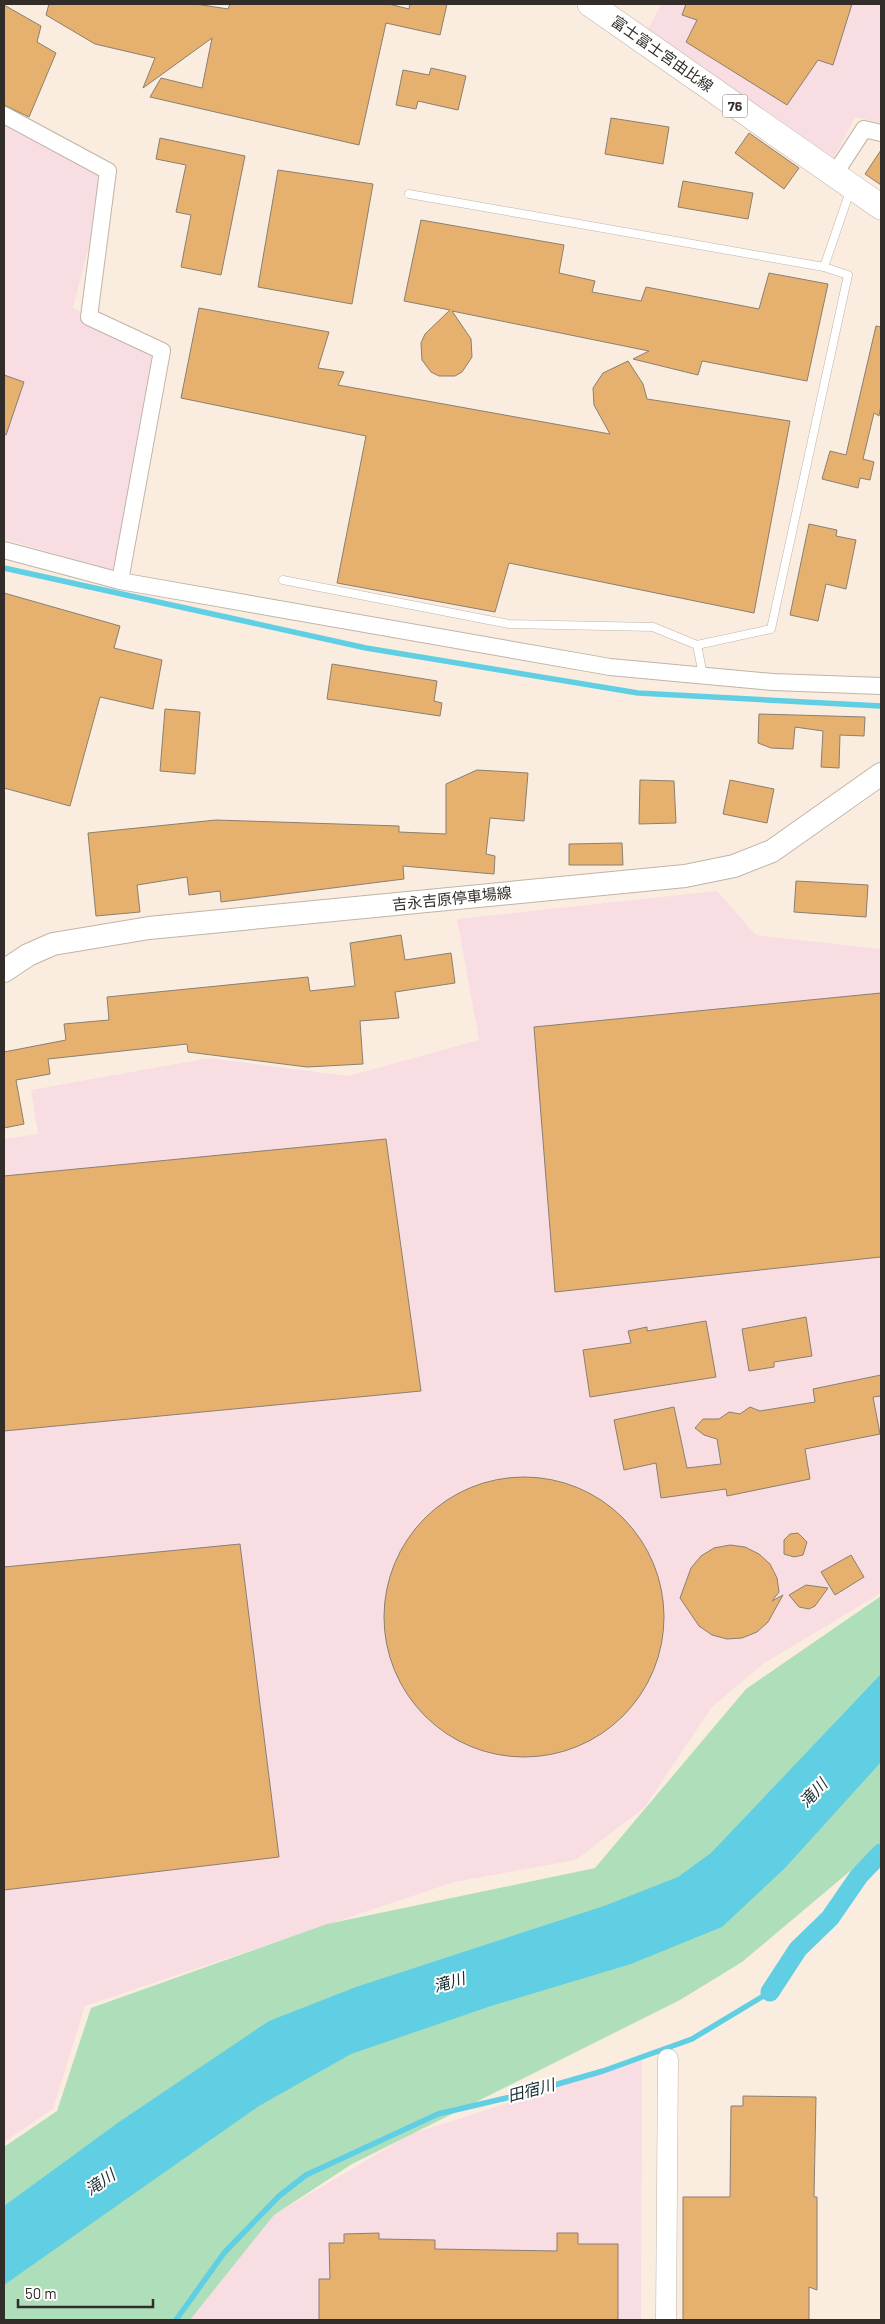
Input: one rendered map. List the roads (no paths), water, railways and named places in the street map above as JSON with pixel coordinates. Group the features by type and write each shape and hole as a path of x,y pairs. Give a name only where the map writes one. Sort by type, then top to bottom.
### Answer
{"main road":[{"name":"富士富士宮由比線","path":"590,4 881,207"},
{"name":"吉永吉原停車場線","path":"4,971 28,955 53,944 149,928 685,876 734,866 772,851 881,774"}],"street":[{"path":"4,115 108,171 89,317 162,351 120,581"},
{"path":"843,181 864,129 881,133"},
{"path":"4,550 120,581 610,666 773,682 881,686"},
{"path":"666,2320 668,2059"}],"lane":[{"path":"824,267 843,181"},
{"path":"283,580 509,624 653,627 697,645 771,629 848,275 824,267 410,194"},
{"path":"697,645 704,675"}],"water":[{"name":"滝川","path":"881,1674 881,1762 785,1868 722,1927 631,1964 491,2006 351,2054 259,2106 4,2285 4,2206 119,2122 269,2021 356,1987 604,1906 678,1877 711,1853"}],"waterway":[{"path":"4,568 366,648 638,693 881,706"},
{"name":"田宿川","path":"770,1992 798,1949 830,1918 859,1876 881,1853"},
{"name":"田宿川","path":"176,2320 224,2253 279,2196 306,2175 438,2114 523,2094 603,2071 692,2039 770,1992"}]}
